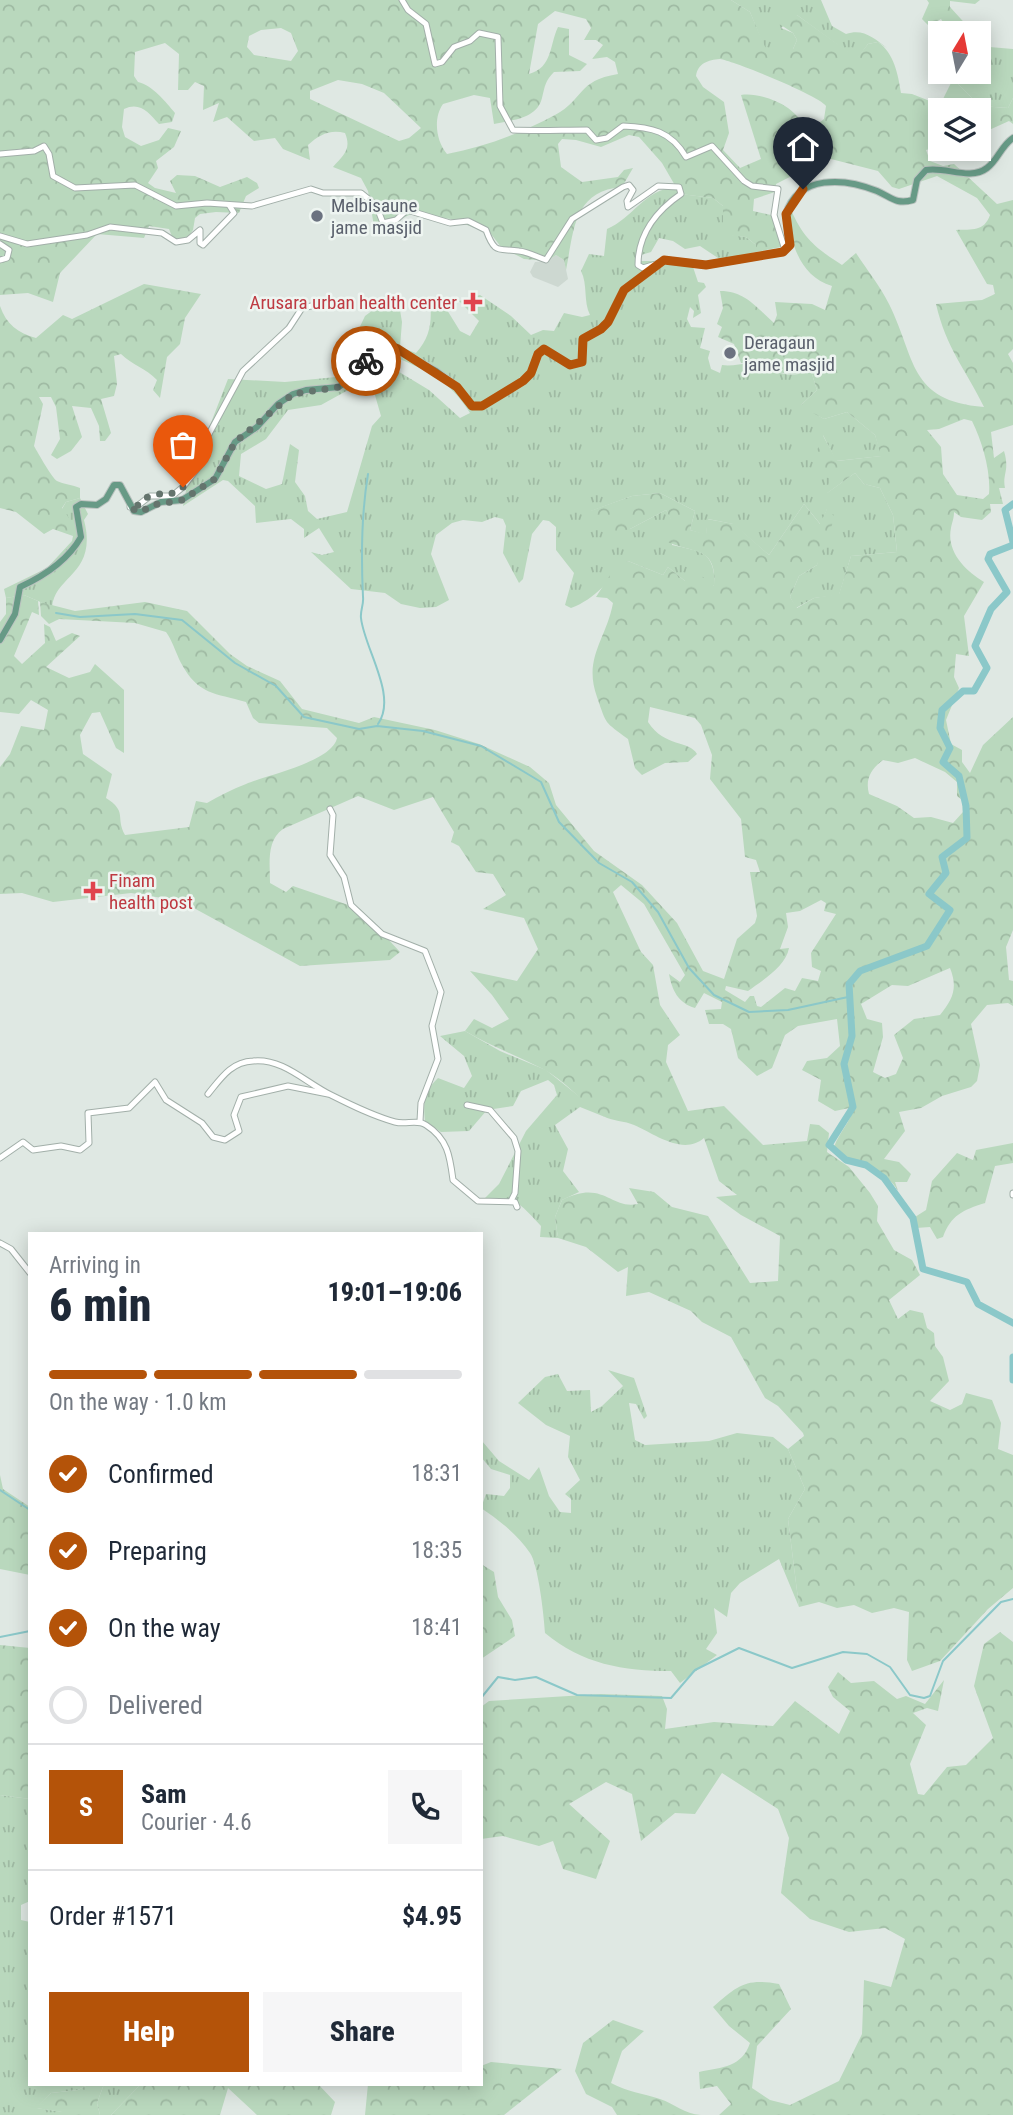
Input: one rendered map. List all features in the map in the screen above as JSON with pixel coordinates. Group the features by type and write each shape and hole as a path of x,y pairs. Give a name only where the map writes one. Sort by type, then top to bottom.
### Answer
{"main road":[{"path":"0,640 15,614 20,587 50,570 76,547 81,537 76,508 80,504 97,505 106,499 114,485 120,485 130,508 141,512 153,505 182,500 215,479 235,442 257,427 278,404 306,390 339,387 388,345 446,379 472,406 482,406 523,381 531,373 538,354 544,349 570,365 582,362 583,339 608,322 624,290 656,264 675,260 706,265 785,250 790,245 786,214 803,189 821,181 842,183 876,191 894,201 913,200 918,180 926,170 979,174 990,167 1003,147 1013,138"}],"street":[{"path":"402,0 408,10 426,24 435,64 442,62 454,47 470,41 479,33 498,37 500,106 513,130 527,127 537,131 587,130 596,140 607,138 623,126 653,129 667,134 686,157 712,146 744,181 752,186 778,188 774,215 785,250"},
{"path":"0,154 34,151 44,146 49,154 53,176 68,187 127,183 176,206 252,206 311,189 323,193 361,193 376,205 383,223 396,220 407,210 450,223 468,221 486,230 491,244 502,252 521,251 546,260 572,219 586,208 609,199 623,187 629,185 634,190 627,201 628,206 659,187 679,187 681,194 660,212 642,238 638,251 638,265 643,268 656,264"},
{"path":"0,236 27,244 87,236 110,227 162,233 176,242 188,240 200,230 203,245 234,213 228,204"},
{"path":"0,244 9,250 6,258 0,260"},
{"path":"130,508 136,507 150,496 172,496 183,487 200,465 203,445 243,371 289,328 302,308 316,305 330,307"},
{"path":"330,808 334,815 330,855 344,877 351,905 382,934 425,951 439,985 437,1012 432,1026 438,1059 421,1103 420,1121"},
{"path":"208,1094 233,1066 254,1060 281,1066 328,1094 393,1121 420,1121 449,1147 453,1180 478,1202 511,1201 517,1207"},
{"path":"0,1158 23,1142 33,1150 61,1146 80,1150 89,1143 88,1114 129,1108 155,1082 166,1100 202,1122 214,1138 225,1140 239,1131 234,1115 241,1097 288,1086 328,1094"},
{"path":"467,1105 490,1110 514,1138 517,1151 515,1193 511,1201"},
{"path":"0,1243 11,1249 28,1270"}],"shaded area":[{"path":"556,255 564,260 568,279 558,287 533,277 530,272 535,262 547,261"}],"green space":[{"path":"0,0 731,0 750,12 766,49 793,49 797,40 793,33 778,23 782,16 797,15 857,58 868,44 878,42 892,58 901,93 928,100 928,161 943,166 954,164 997,204 1013,200 1013,349 1008,354 1013,363 1013,425 991,432 994,458 1004,451 1006,458 1005,488 999,488 1003,504 990,504 991,512 982,520 961,517 954,512 950,537 954,553 964,566 984,582 964,616 969,656 956,654 954,677 959,688 946,720 951,744 962,750 962,762 970,773 983,745 1013,717 1013,930 1006,947 1009,980 1013,981 1013,1006 1008,1003 987,1005 971,1024 980,1065 977,1081 971,1087 942,1096 921,1108 899,1112 905,1131 884,1159 899,1162 911,1174 907,1182 895,1182 898,1191 888,1179 846,1159 834,1147 854,1107 835,1111 818,1101 821,1080 802,1070 807,1061 827,1058 840,1046 837,1019 798,1026 785,1035 772,1068 757,1076 738,1058 731,1029 723,1024 709,1024 705,1010 721,1009 722,1002 704,993 695,1008 680,999 669,974 680,982 685,975 644,904 621,885 613,892 641,952 653,965 660,1005 680,1035 668,1045 666,1062 688,1111 724,1106 763,1145 807,1141 810,1124 819,1125 829,1133 827,1152 849,1167 870,1193 878,1206 877,1221 894,1250 912,1260 920,1275 889,1300 898,1319 910,1310 923,1313 927,1328 934,1333 935,1346 943,1357 949,1381 930,1401 950,1410 962,1404 966,1393 992,1400 1001,1423 998,1449 1013,1455 1013,1588 988,1609 940,1661 912,1671 907,1660 909,1612 894,1608 872,1613 854,1605 837,1608 819,1602 799,1607 788,1519 805,1489 788,1449 804,1436 803,1433 778,1406 765,1398 731,1337 702,1322 691,1311 649,1292 626,1296 628,1267 618,1272 586,1247 558,1238 555,1217 562,1200 576,1194 588,1193 628,1205 638,1204 629,1188 654,1192 672,1207 708,1216 750,1283 778,1281 780,1236 741,1215 716,1197 737,1195 719,1181 704,1138 696,1143 678,1144 630,1124 607,1118 551,1074 465,1031 474,1019 492,1028 509,1019 470,971 517,981 538,949 524,918 483,909 506,895 493,874 476,872 459,846 451,842 454,832 433,797 394,810 358,796 283,829 271,846 270,883 286,892 293,886 360,909 400,952 390,960 300,966 181,901 131,893 53,902 22,893 0,894 0,767 10,754 21,726 44,730 48,710 31,700 19,714 0,712 0,622 6,614 6,598 24,595 38,601 39,615 32,612 14,656 22,664 45,643 44,624 50,627 56,641 72,633 80,636 46,667 69,678 90,672 95,664 124,690 124,753 116,748 100,712 92,713 80,735 83,754 112,774 106,798 117,807 125,835 189,827 196,801 207,803 255,780 311,761 323,754 337,738 327,728 259,723 253,718 246,702 208,691 194,681 181,663 166,632 135,623 59,619 49,624 41,616 40,602 75,611 145,602 187,611 230,654 247,666 280,681 302,709 359,723 374,717 435,730 479,744 530,767 549,783 556,805 594,851 642,885 677,923 703,971 724,979 737,939 755,923 757,916 750,872 760,872 756,860 745,857 741,819 710,779 712,755 701,725 695,718 650,707 648,722 655,730 697,754 688,762 665,763 642,775 635,768 628,739 605,718 593,683 594,660 613,603 607,598 596,597 612,572 628,561 663,575 668,567 685,581 697,572 714,586 714,572 711,563 700,552 662,539 671,520 666,510 630,529 609,534 590,511 632,496 660,493 695,511 690,530 706,534 707,519 734,524 769,555 804,504 820,524 827,509 835,517 817,565 799,576 790,597 797,608 814,598 839,594 851,556 897,552 893,515 880,488 864,484 855,473 826,494 830,479 812,468 822,434 837,461 881,456 875,435 847,412 824,419 800,406 817,390 811,371 791,374 741,363 734,344 718,337 722,327 717,324 723,308 720,291 743,297 774,323 777,315 775,302 812,304 825,310 832,286 811,274 797,254 789,205 804,233 824,253 842,265 856,253 885,297 918,374 928,386 941,396 959,403 984,407 951,346 936,304 982,300 995,294 993,285 987,284 956,230 981,227 990,215 977,198 937,176 899,189 892,187 878,171 827,158 776,184 775,192 754,199 753,211 771,215 781,247 756,252 756,245 746,237 723,235 723,206 713,198 680,194 662,163 639,137 629,135 601,147 562,139 558,144 561,167 582,182 618,177 624,170 633,168 622,187 606,190 585,205 574,228 566,270 564,260 556,255 547,261 524,259 501,247 491,234 451,219 411,214 375,232 368,191 361,178 333,167 347,148 345,133 330,132 312,141 308,145 310,160 283,149 275,138 254,141 227,117 213,122 219,103 203,110 204,86 195,82 188,90 178,90 179,54 165,43 135,52 134,76 138,82 163,99 175,113 172,122 159,124 139,107 124,109 122,127 125,137 141,146 159,140 168,128 181,131 174,147 156,161 158,168 148,183 155,188 176,193 170,181 177,175 195,176 220,187 247,177 257,183 259,188 246,196 239,213 200,214 195,218 193,230 186,240 173,239 169,229 149,226 144,238 97,234 60,273 53,302 28,293 0,295","holes":["555,11 586,19 591,28 584,40 596,40 603,45 592,59 607,57 615,62 618,74 595,81 565,109 529,128 503,139 447,154 440,143 437,129 443,104 474,95 490,98 494,124 516,120 539,105 546,84 554,72 580,71 587,64 569,55 569,29 558,27 546,61 537,71 529,74 538,24","281,28 291,33 298,51 291,61 254,55 247,47 249,36 261,30","720,59 776,79 820,101 826,106 824,119 814,127 777,102 759,96 741,95 761,159 740,168 723,150 729,133 724,102 703,87 696,76 701,65","338,80 362,84 384,93 421,128 409,138 399,141 310,99 310,91","964,419 972,421 989,476 989,494 983,499 957,495 943,474 941,447 927,430 939,429","915,758 945,772 957,782 957,796 962,800 963,812 953,823 931,817 914,818 897,806 869,794 868,784 875,767 883,760 898,763","821,900 826,903 824,911 836,914 811,953 812,967 821,971 818,981 802,978 795,991 785,988 761,1007 757,1006 754,996 750,996 745,1002 725,990 726,986 748,991 773,972 783,961 789,948 780,949 788,927 786,913 800,911","950,968 954,987 951,998 940,1015 914,1019 894,1035 903,1058 896,1074 885,1078 873,1072 883,1037 882,1023 867,1019 861,1004 892,985 908,986"]},
{"path":"731,0 821,0 832,26 846,34 858,32 868,35 887,48 878,42 868,44 857,59 797,15 781,28 793,33 797,40 793,49 765,49 750,12"},
{"path":"927,0 980,0 975,4 950,1 950,7 963,21 941,19 928,21 928,25 922,19 929,3"},
{"path":"991,47 1013,49 1013,98 1008,108 991,107 991,98 972,98 958,84 991,84"},
{"path":"950,84 958,84 972,98 944,98"},
{"path":"1013,98 1013,124 1009,121 991,129 991,107 1008,108"},
{"path":"675,187 681,194 713,198 723,206 724,234 746,237 756,245 756,252 721,260 700,246 685,249 673,241 659,238 651,252 641,255 641,261 655,261 657,267 670,262 693,267 698,282 704,283 706,287 698,295 701,313 693,318 694,311 690,307 687,319 691,327 705,328 700,348 710,351 708,358 711,369 720,373 722,365 756,364 793,375 811,371 817,390 801,405 824,419 847,412 875,435 882,456 836,461 823,435 831,479 827,493 855,473 864,484 880,488 893,515 897,552 851,556 839,595 814,598 796,608 790,597 799,576 817,565 827,509 821,525 804,504 769,555 733,524 708,519 706,535 690,530 695,511 660,493 632,496 591,511 630,529 666,510 671,519 672,545 705,555 712,566 715,586 685,581 668,567 663,575 628,561 595,594 571,608 565,605 574,573 556,550 556,527 549,521 543,520 532,534 523,579 519,583 503,553 506,526 503,519 495,517 482,522 463,520 452,523 436,535 431,554 449,600 436,607 420,608 401,604 385,593 351,589 311,552 322,555 334,552 319,528 304,538 304,529 291,519 256,523 255,506 228,481 223,480 183,506 193,455 176,434 205,438 228,379 285,382 336,377 365,316 385,301 398,298 402,322 400,347 416,353 429,328 430,299 439,297 460,331 470,336 479,321 459,301 480,295 511,316 531,335 543,330 554,331 564,313 582,317 590,315 581,271 589,254 604,256 607,229 664,189","holes":["395,357 438,378 454,392 470,413 460,418 429,390 391,367","370,378 381,416 372,426 347,512 317,519 308,511 305,496 295,482 299,450 290,444 282,484 266,489 239,476 241,454 266,439 288,410 321,405"]},
{"path":"144,284 201,294 185,318 180,344 167,357 160,398 153,390 157,380 153,376 121,354 114,356 117,384 114,396 101,399 111,433 105,441 100,441 99,426 91,408 72,406 82,437 71,451 57,459 51,455 60,439 56,407 51,397 39,397 43,404 34,446 57,481 80,488 80,498 66,502 62,508 71,521 73,536 53,529 44,534 16,512 0,508 0,306 14,327 36,338 63,315 72,319"},
{"path":"80,498 88,514 84,520 87,538 85,552 81,563 60,587 52,607 24,595 6,598 4,589 47,568 72,541 73,536 62,509 66,502"},
{"path":"465,1031 500,1051 546,1070 605,1117 580,1107 555,1125 568,1149 563,1171 579,1192 562,1200 555,1217 558,1238 540,1237 541,1226 516,1202 503,1198 483,1200 499,1184 526,1131 557,1095 554,1085 548,1080 521,1091 513,1106 487,1110 469,1131 441,1132 425,1121 426,1097 438,1078 464,1088 472,1076 464,1056 440,1036"},
{"path":"1013,1143 1013,1163 995,1166 985,1203 954,1218 943,1237 937,1239 930,1227 916,1228 915,1217 926,1210 932,1181 957,1153 973,1160 976,1150"},
{"path":"608,1370 634,1378 647,1416 644,1419 636,1404 629,1403 635,1440 645,1445 709,1441 737,1433 773,1437 788,1449 805,1489 788,1519 799,1607 779,1559 740,1583 731,1593 727,1617 714,1608 717,1633 706,1649 717,1655 680,1683 671,1671 620,1667 588,1659 559,1644 545,1633 538,1578 530,1553 508,1528 483,1509 486,1494 504,1496 510,1488 510,1475 491,1469 483,1459 483,1442 499,1461 529,1480 539,1467 549,1496 560,1512 571,1513 571,1499 565,1494 580,1480 568,1457 570,1436 546,1425 518,1403 545,1377 558,1374 567,1391 590,1390 591,1412 602,1406 623,1386"},
{"path":"0,1475 3,1489 28,1506 28,1575 0,1569"},
{"path":"483,1565 494,1572 498,1597 512,1620 515,1636 483,1658"},
{"path":"1000,1632 1013,1642 1013,2115 719,2115 731,2104 717,2086 700,2089 699,2072 730,2065 742,2057 750,2043 729,2026 713,2007 743,1985 758,1982 779,1984 791,2009 757,2046 752,2088 770,2100 790,2105 839,2081 862,2034 864,1980 891,1987 905,1939 885,1928 849,1932 810,1919 781,1893 789,1838 778,1809 722,1773 695,1814 675,1813 641,1841 632,1794 606,1782 569,1804 610,1841 596,1879 563,1869 553,1841 539,1846 503,1836 483,1839 483,1706 489,1701 601,1694 662,1696 667,1709 665,1729 714,1722 773,1726 795,1701 839,1734 850,1711 833,1697 828,1687 838,1672 851,1683 874,1681 897,1699 906,1696 925,1704 944,1680 938,1711 927,1708 913,1713 926,1725 910,1764 918,1794 924,1795 947,1767 966,1765 993,1738 974,1686 984,1644"},
{"path":"0,1645 28,1648 28,1799 0,1795"},
{"path":"0,1795 28,1799 28,1902 21,1905 21,1920 28,1922 28,2086 86,2086 78,2090 51,2093 37,2108 63,2112 63,2115 0,2115"},
{"path":"613,2020 644,2031 622,2051 611,2083 701,2115 617,2115 612,2107 586,2094 575,2071 583,2043"},
{"path":"491,2062 562,2069 504,2115 365,2115 368,2086 483,2086 483,2065"},
{"path":"86,2086 103,2086 97,2103 100,2115 63,2115 62,2112 36,2108 51,2093 78,2090"},
{"path":"103,2086 139,2086 111,2115 100,2115 97,2103"},
{"path":"139,2086 320,2086 335,2102 331,2115 257,2115 228,2088 220,2115 111,2115"}],"waterway":[{"path":"368,474 363,521 361,615 363,630 382,686 383,713 378,724"},
{"path":"1013,504 1005,510 1013,542"},
{"path":"1013,545 990,554 988,559 1007,592 991,609 975,646 987,668 974,691 963,691 942,710 940,728 950,748 943,762 959,776 966,806 967,838 942,857 946,873 929,894 950,910 927,946 860,971 849,984 852,1036 844,1064 853,1107 829,1145 846,1160 866,1165 884,1178 913,1218 923,1269 967,1282 978,1304 1013,1323"},
{"path":"56,613 80,617 135,614 182,620 235,663 276,686 304,717 359,729 377,726 423,731 481,746 541,782 559,822 599,863 632,882 658,912 689,968 714,995 749,1012 788,1010 848,997"},
{"path":"1013,1357 1013,1380"},
{"path":"0,1490 28,1509"},
{"path":"483,1696 498,1677 515,1680 536,1677 577,1695 671,1698 695,1670 739,1648 792,1668 843,1652 867,1654 890,1667 910,1695 924,1698 930,1696 943,1661 1001,1602 1013,1599"},
{"path":"0,1637 28,1631"}],"way so far":[{"path":"183,487 172,496 150,496 136,507 130,508 141,512 161,502 182,500 215,479 224,467 235,442 257,427 278,404 293,394 306,390 339,387 366,361"}],"place":[{"name":"Melbisaune jame masjid","path":"317,216"},
{"name":"Arusara urban health center","path":"473,302"},
{"name":"Deragaun jame masjid","path":"730,353"},
{"name":"Finam health post","path":"93,891"}],"route":[{"path":"366,361 388,345 457,387 472,406 482,406 523,381 531,373 538,354 544,349 570,365 582,362 582,343 586,334 601,329 608,322 615,303 624,290 656,264 664,260 675,260 706,265 783,252 790,245 786,214 788,206 803,189"}]}
